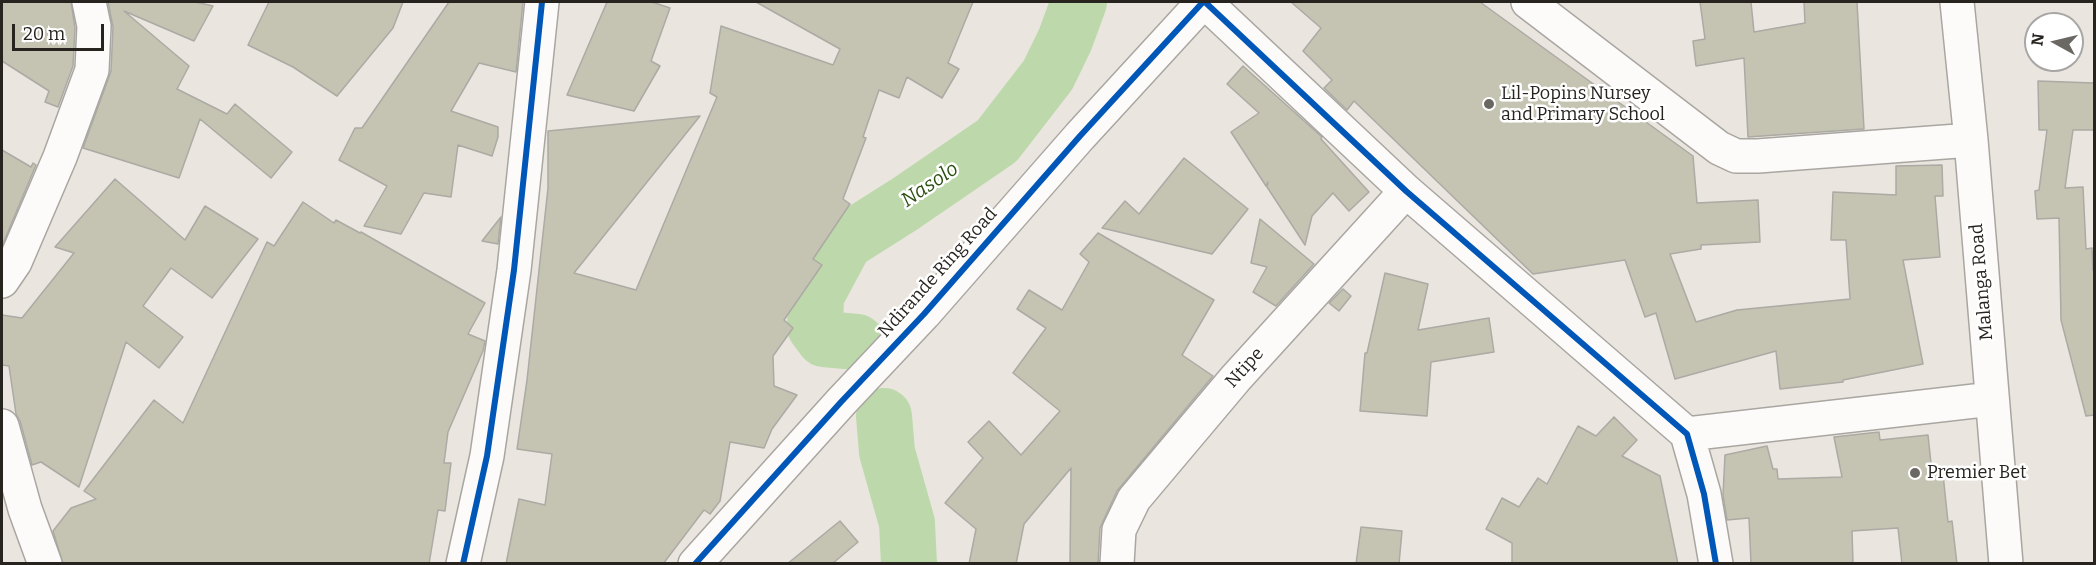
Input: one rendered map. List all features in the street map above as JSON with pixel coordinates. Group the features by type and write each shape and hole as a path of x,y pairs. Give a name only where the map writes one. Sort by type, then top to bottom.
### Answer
{"street":[{"path":"2,281 15,262 60,157 92,70 94,26 89,2"},
{"path":"463,564 487,456 514,270 542,2"},
{"path":"1204,2 1406,191 1687,434 1704,494 1716,564"},
{"name":"Ndirande Ring Road","path":"695,564 924,314 1080,136 1204,2"},
{"path":"1528,2 1719,148 1736,156 1971,140"},
{"name":"Malanga Road","path":"1957,2 1971,140 2006,564"},
{"name":"Ntipe","path":"1117,564 1119,530 1134,499 1235,379 1406,191"},
{"path":"1687,434 1992,399"},
{"path":"2,426 13,513 45,564"}],"building":[{"path":"2,2 71,2 75,28 73,66 58,107 45,102 49,91 2,61"},
{"path":"108,2 196,2 213,6 194,41 124,11 189,66 177,89 227,114 235,104 292,152 271,178 200,119 179,178 83,148 111,71 113,27"},
{"path":"269,2 403,2 393,28 337,96 293,67 248,45"},
{"path":"449,2 523,2 516,72 479,63 451,111 498,127 498,137 492,156 458,145 451,197 424,193 401,234 364,226 387,186 339,160 355,128 362,128"},
{"path":"607,2 652,2 670,8 651,61 660,66 634,111 567,95"},
{"path":"756,2 973,2 948,63 959,69 942,98 907,77 899,98 879,90 863,137 866,138 843,199 850,204 813,259 822,265 784,320 793,328 773,356 774,386 797,395 772,429 764,448 730,442 720,501 710,514 704,510 663,564 506,564 519,499 545,505 552,454 517,449 548,188 548,131 700,116 574,273 636,290 717,97 710,93 721,26 833,65 840,49"},
{"name":"Lil-Popins Nursey and Primary School","path":"1291,2 1480,2 1693,156 1697,203 1758,200 1760,242 1701,245 1701,249 1670,254 1696,322 1737,310 1850,299 1846,240 1831,240 1833,192 1896,195 1896,166 1942,165 1943,196 1935,196 1940,257 1903,260 1923,364 1843,380 1843,382 1780,389 1776,351 1675,379 1656,313 1645,317 1625,260 1533,274 1354,101 1347,110 1324,88 1332,80 1303,51 1321,28"},
{"path":"1700,2 1751,2 1754,32 1805,23 1804,2 1857,2 1864,129 1748,137 1744,58 1696,66 1693,41 1705,39"},
{"path":"1243,66 1322,137 1321,139 1369,192 1349,211 1333,193 1312,216 1305,245 1267,187 1268,182 1266,186 1231,132 1259,113 1227,84"},
{"path":"2038,81 2094,83 2094,130 2073,130 2065,188 2083,187 2086,249 2092,248 2094,415 2086,416 2061,320 2059,218 2037,219 2035,191 2039,190 2047,130 2039,130"},
{"path":"2,150 31,167 33,163 36,165 2,246"},
{"path":"1184,158 1248,209 1212,254 1102,228 1125,201 1139,214"},
{"path":"115,179 185,240 205,206 258,239 212,298 171,268 143,306 183,337 159,368 126,342 79,487 41,462 32,465 16,414 9,366 2,365 2,315 22,318 74,253 55,247"},
{"path":"303,202 334,223 336,220 361,232 485,303 468,334 485,341 483,351 448,432 444,463 451,463 445,511 438,510 429,564 63,564 53,531 71,508 96,499 84,491 154,400 183,423 267,242 274,246"},
{"path":"501,217 498,244 482,241"},
{"path":"1260,219 1314,264 1276,306 1253,292 1267,267 1251,263"},
{"path":"1098,233 1214,300 1182,355 1213,376 1117,491 1100,528 1098,564 1070,564 1071,468 1024,524 1016,564 969,564 976,529 945,503 983,458 968,442 989,421 1021,455 1060,411 1013,373 1046,328 1017,309 1029,290 1062,310 1089,262 1080,254"},
{"path":"1385,273 1428,284 1418,330 1489,318 1494,352 1431,362 1427,416 1360,411 1365,353 1367,353"},
{"path":"1343,289 1351,296 1339,311 1329,303"},
{"path":"1614,417 1637,440 1622,456 1660,476 1678,564 1512,564 1512,543 1486,529 1502,498 1519,507 1538,478 1547,484 1578,426 1596,436"},
{"path":"1879,432 1880,440 1928,435 1932,473 1943,474 1948,522 1952,521 1957,564 1902,564 1898,528 1852,531 1853,564 1751,564 1749,518 1727,520 1723,495 1725,455 1767,446 1773,469 1777,469 1778,479 1842,477 1834,437"},
{"path":"840,521 858,542 832,564 787,564"},
{"path":"1361,527 1402,531 1399,564 1356,564"}],"waterway":[{"name":"Nasolo","path":"857,342 824,339 815,327 816,296 845,242 997,141 1048,75 1065,40 1079,2"},
{"path":"879,408 884,416"},
{"name":"Nasolo","path":"884,416 887,452 907,523 909,564"}],"cycle path":[{"path":"463,564 487,456 514,270 542,2"},
{"path":"695,564 924,314 1080,136 1203,2"},
{"path":"1205,2 1406,191 1687,434 1704,494 1716,564"}],"place":[{"name":"Lil-Popins Nursey and Primary School","path":"1489,104"},
{"name":"Premier Bet","path":"1915,473"}]}
